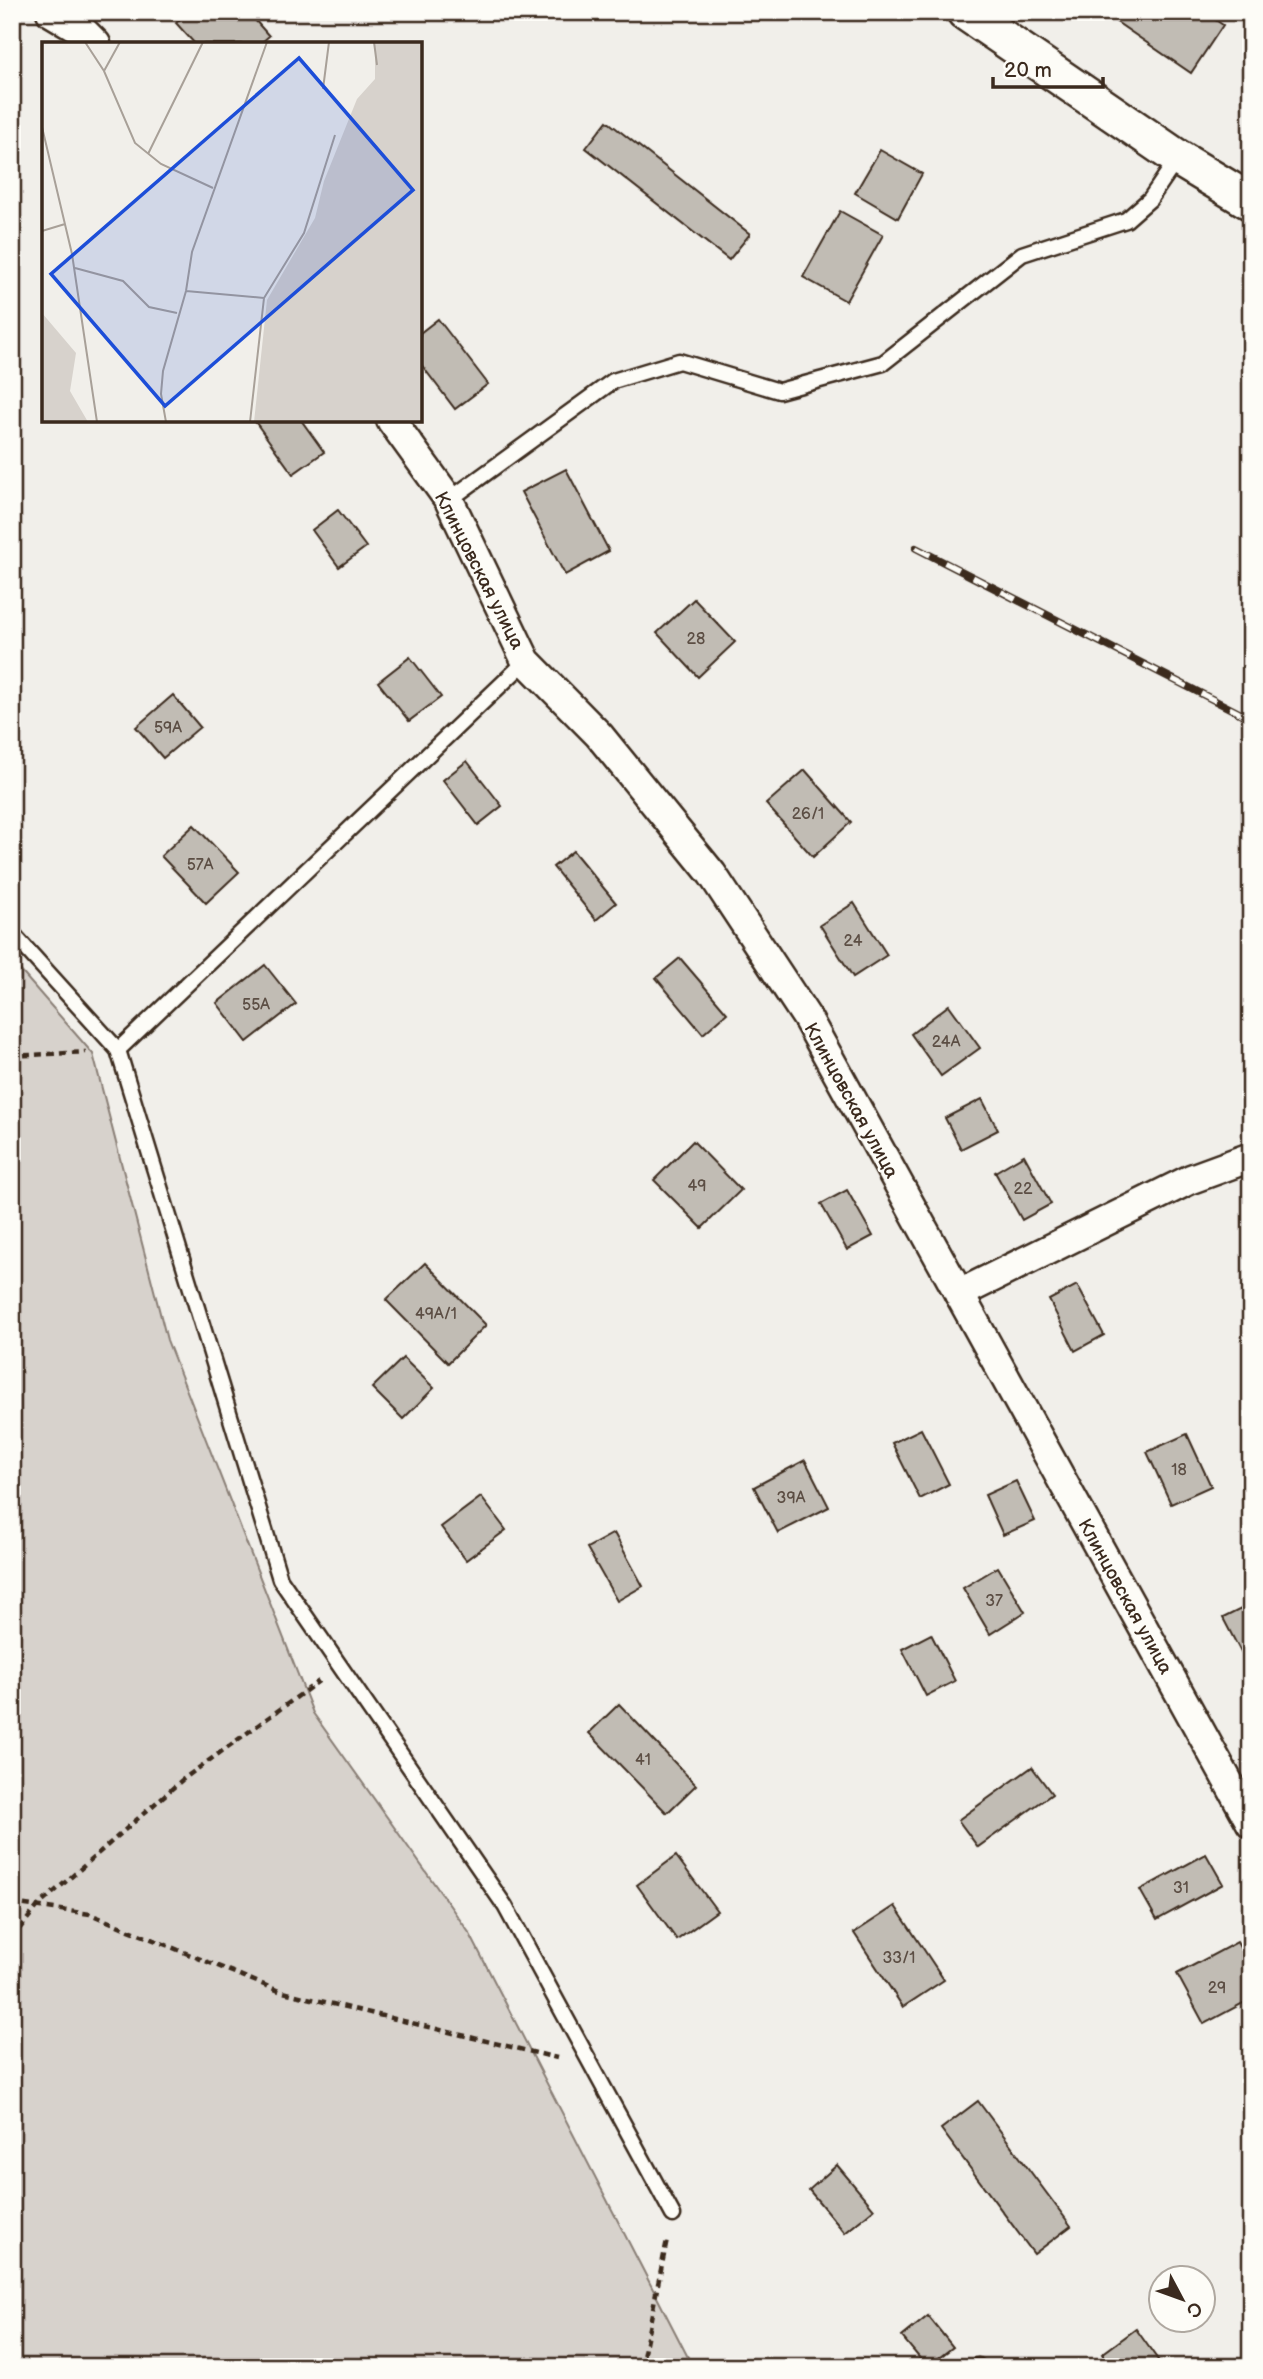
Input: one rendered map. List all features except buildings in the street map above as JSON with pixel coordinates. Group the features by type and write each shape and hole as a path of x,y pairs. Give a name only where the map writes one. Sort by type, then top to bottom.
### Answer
{"street":[{"path":"51,12 83,31 94,42"},
{"path":"965,12 1178,158 1251,202"},
{"name":"Клинцовская улица","path":"392,422 449,500 526,662 598,735 712,874 807,1018 1251,1823"},
{"path":"959,1294 1191,1179 1251,1157"}],"lane":[{"path":"449,500 613,382 679,361 779,391 883,363 1022,254 1126,220 1150,200 1178,158"},
{"path":"118,1050 526,662"},
{"path":"12,933 118,1050 280,1579 505,1906 673,2215"}],"path":[{"path":"12,1056 118,1050"},
{"path":"12,1938 38,1906 182,1780 340,1666"},
{"path":"12,1903 90,1914 279,1991 592,2066"},
{"path":"641,2367 673,2215"}],"shaded area":[{"path":"12,961 93,1054 167,1340 313,1713 470,1934 693,2367 12,2367"}],"railway":[{"path":"916,548 1251,719"}]}
